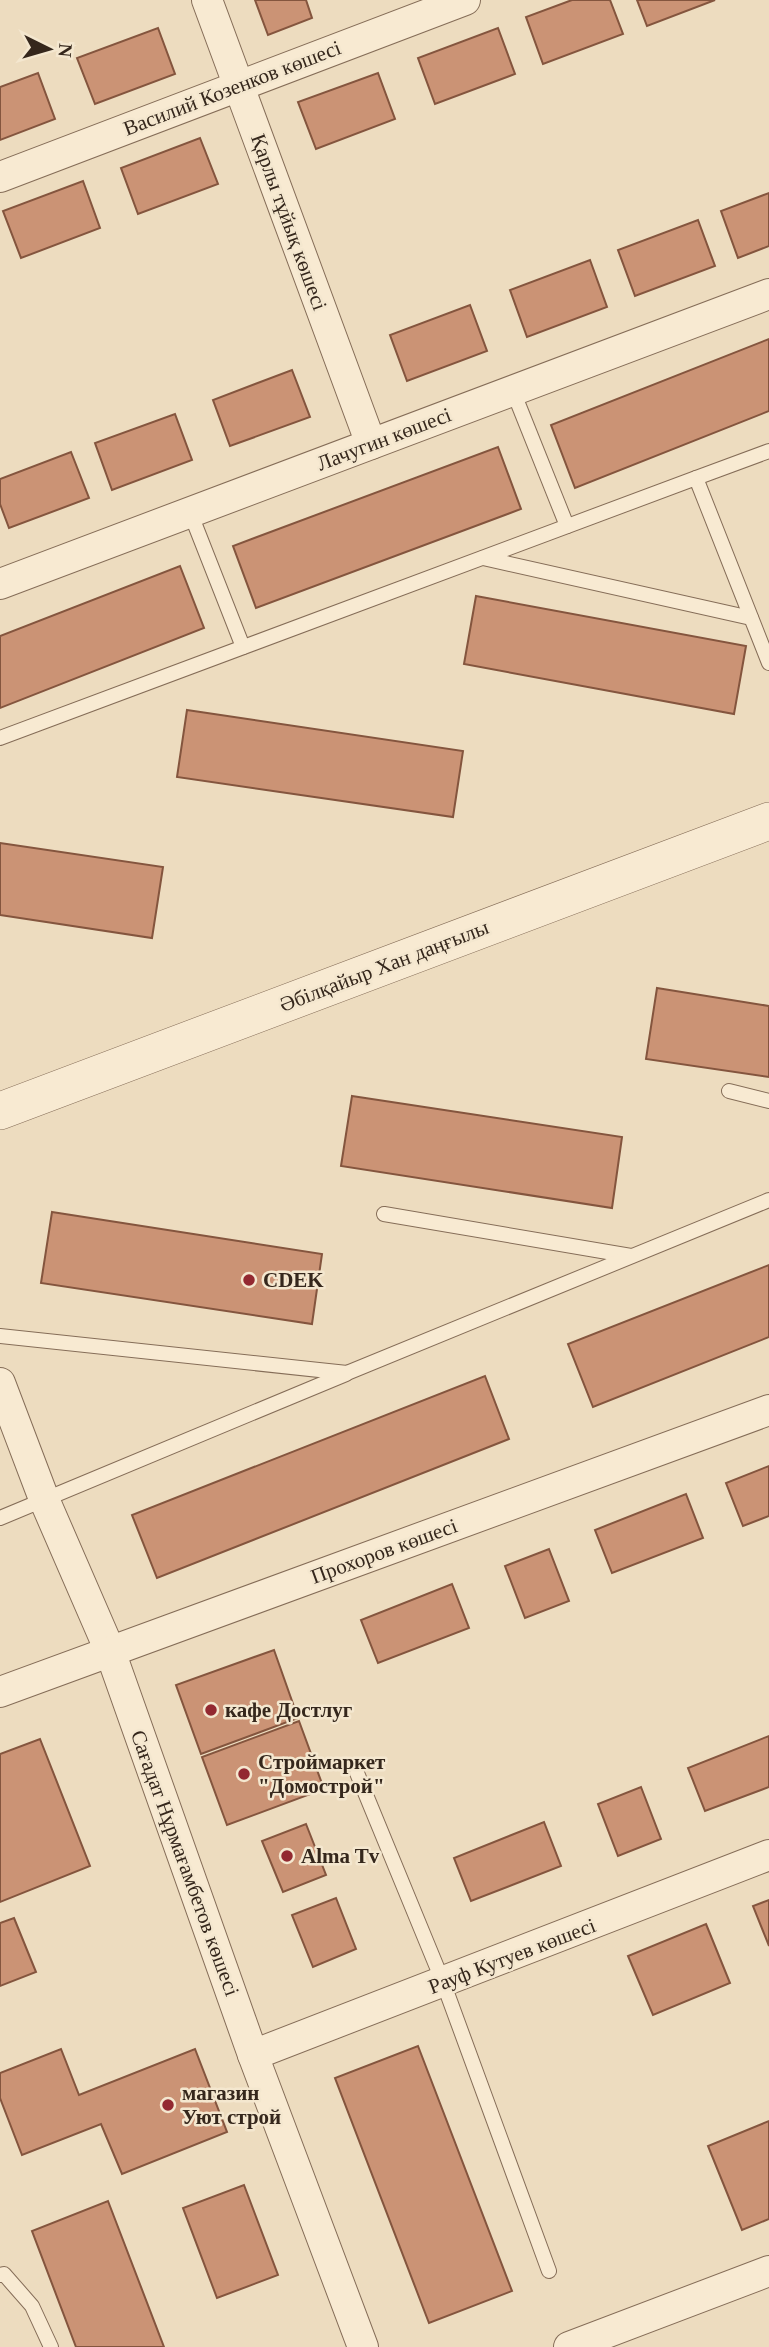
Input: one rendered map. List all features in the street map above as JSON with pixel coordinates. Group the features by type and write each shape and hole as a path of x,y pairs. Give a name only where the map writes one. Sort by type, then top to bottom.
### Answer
{"street":[{"name":"Қарлы тұйық көшесі","path":"207,0 371,444"},
{"name":"Василий Козенков көшесі","path":"0,177 465,0"},
{"name":"Лачугин көшесі","path":"0,584 769,294"},
{"name":"Әбілқайыр Хан даңғылы","path":"0,1111 769,821"},
{"name":"Сағадат Нұрмағамбетов көшесі","path":"0,1383 44,1499 110,1651 253,2055 363,2347"},
{"name":"Прохоров көшесі","path":"0,1692 769,1410"},
{"name":"Рауф Кутуев көшесі","path":"253,2055 769,1855"},
{"path":"569,2347 769,2271"}],"lane":[{"path":"513,391 567,526"},
{"path":"0,738 769,452"},
{"path":"696,478 769,663"},
{"path":"190,512 243,647"},
{"path":"483,558 751,618"},
{"path":"729,1091 769,1101"},
{"path":"0,1518 769,1200"},
{"path":"384,1214 632,1256"},
{"path":"0,1336 347,1373"},
{"path":"357,1773 443,1982 549,2271"},
{"path":"0,2275 4,2274 32,2306 51,2347"}],"building":[{"path":"255,0 306,0 312,18 268,35"},
{"path":"572,0 610,0 623,34 543,64 526,17"},
{"path":"637,0 715,0 647,26"},
{"path":"158,28 175,74 95,104 77,58"},
{"path":"498,28 515,74 435,104 418,58"},
{"path":"38,73 55,119 0,140 0,87"},
{"path":"378,73 395,119 316,149 298,102"},
{"path":"200,138 218,184 138,214 121,168"},
{"path":"83,181 100,228 21,258 3,211"},
{"path":"769,193 769,246 738,258 721,211"},
{"path":"698,220 715,266 635,296 618,250"},
{"path":"590,260 607,307 527,337 510,290"},
{"path":"470,305 487,351 407,381 390,335"},
{"path":"769,339 769,411 575,488 551,425"},
{"path":"292,370 310,417 230,446 213,400"},
{"path":"175,414 192,460 112,490 95,443"},
{"path":"498,447 521,509 256,608 233,546"},
{"path":"71,452 89,498 9,528 0,504 0,479"},
{"path":"180,566 204,628 0,708 0,636"},
{"path":"476,596 746,646 734,714 464,664"},
{"path":"187,710 463,751 453,817 177,777"},
{"path":"0,843 163,867 152,938 0,915"},
{"path":"657,988 769,1006 769,1077 646,1059"},
{"path":"352,1096 622,1137 612,1208 341,1166"},
{"path":"52,1212 322,1254 312,1324 41,1283"},
{"path":"769,1265 769,1337 593,1407 568,1344"},
{"path":"485,1376 509,1439 157,1578 132,1515"},
{"path":"769,1466 769,1516 743,1526 726,1483"},
{"path":"686,1494 703,1538 612,1573 595,1530"},
{"path":"549,1549 569,1601 525,1618 505,1566"},
{"path":"452,1584 469,1628 378,1663 361,1620"},
{"path":"274,1650 298,1718 201,1754 176,1685"},
{"path":"299,1721 324,1789 227,1825 202,1757"},
{"path":"769,1736 769,1787 705,1811 688,1768"},
{"path":"40,1739 90,1866 0,1902 0,1754"},
{"path":"641,1787 661,1839 618,1856 598,1804"},
{"path":"544,1822 561,1866 471,1901 454,1858"},
{"path":"306,1824 326,1875 283,1892 262,1841"},
{"path":"336,1898 356,1949 313,1967 292,1915"},
{"path":"769,1900 769,1946 753,1906"},
{"path":"14,1918 36,1972 0,1986 0,1923"},
{"path":"706,1924 730,1983 653,2015 628,1956"},
{"path":"418,2046 512,2291 429,2323 335,2078"},
{"path":"61,2049 79,2095 195,2049 227,2132 122,2174 101,2124 22,2155 0,2098 0,2073"},
{"path":"769,2121 769,2219 742,2230 708,2146"},
{"path":"244,2185 278,2275 217,2298 183,2208"},
{"path":"108,2201 164,2347 76,2347 32,2231"}],"place":[{"name":"CDEK","path":"249,1280"},
{"name":"кафе Достлуг","path":"211,1710"},
{"name":"Строймаркет \"Домострой\"","path":"244,1774"},
{"name":"Alma Tv","path":"287,1856"},
{"name":"магазин Уют строй","path":"168,2105"}]}
